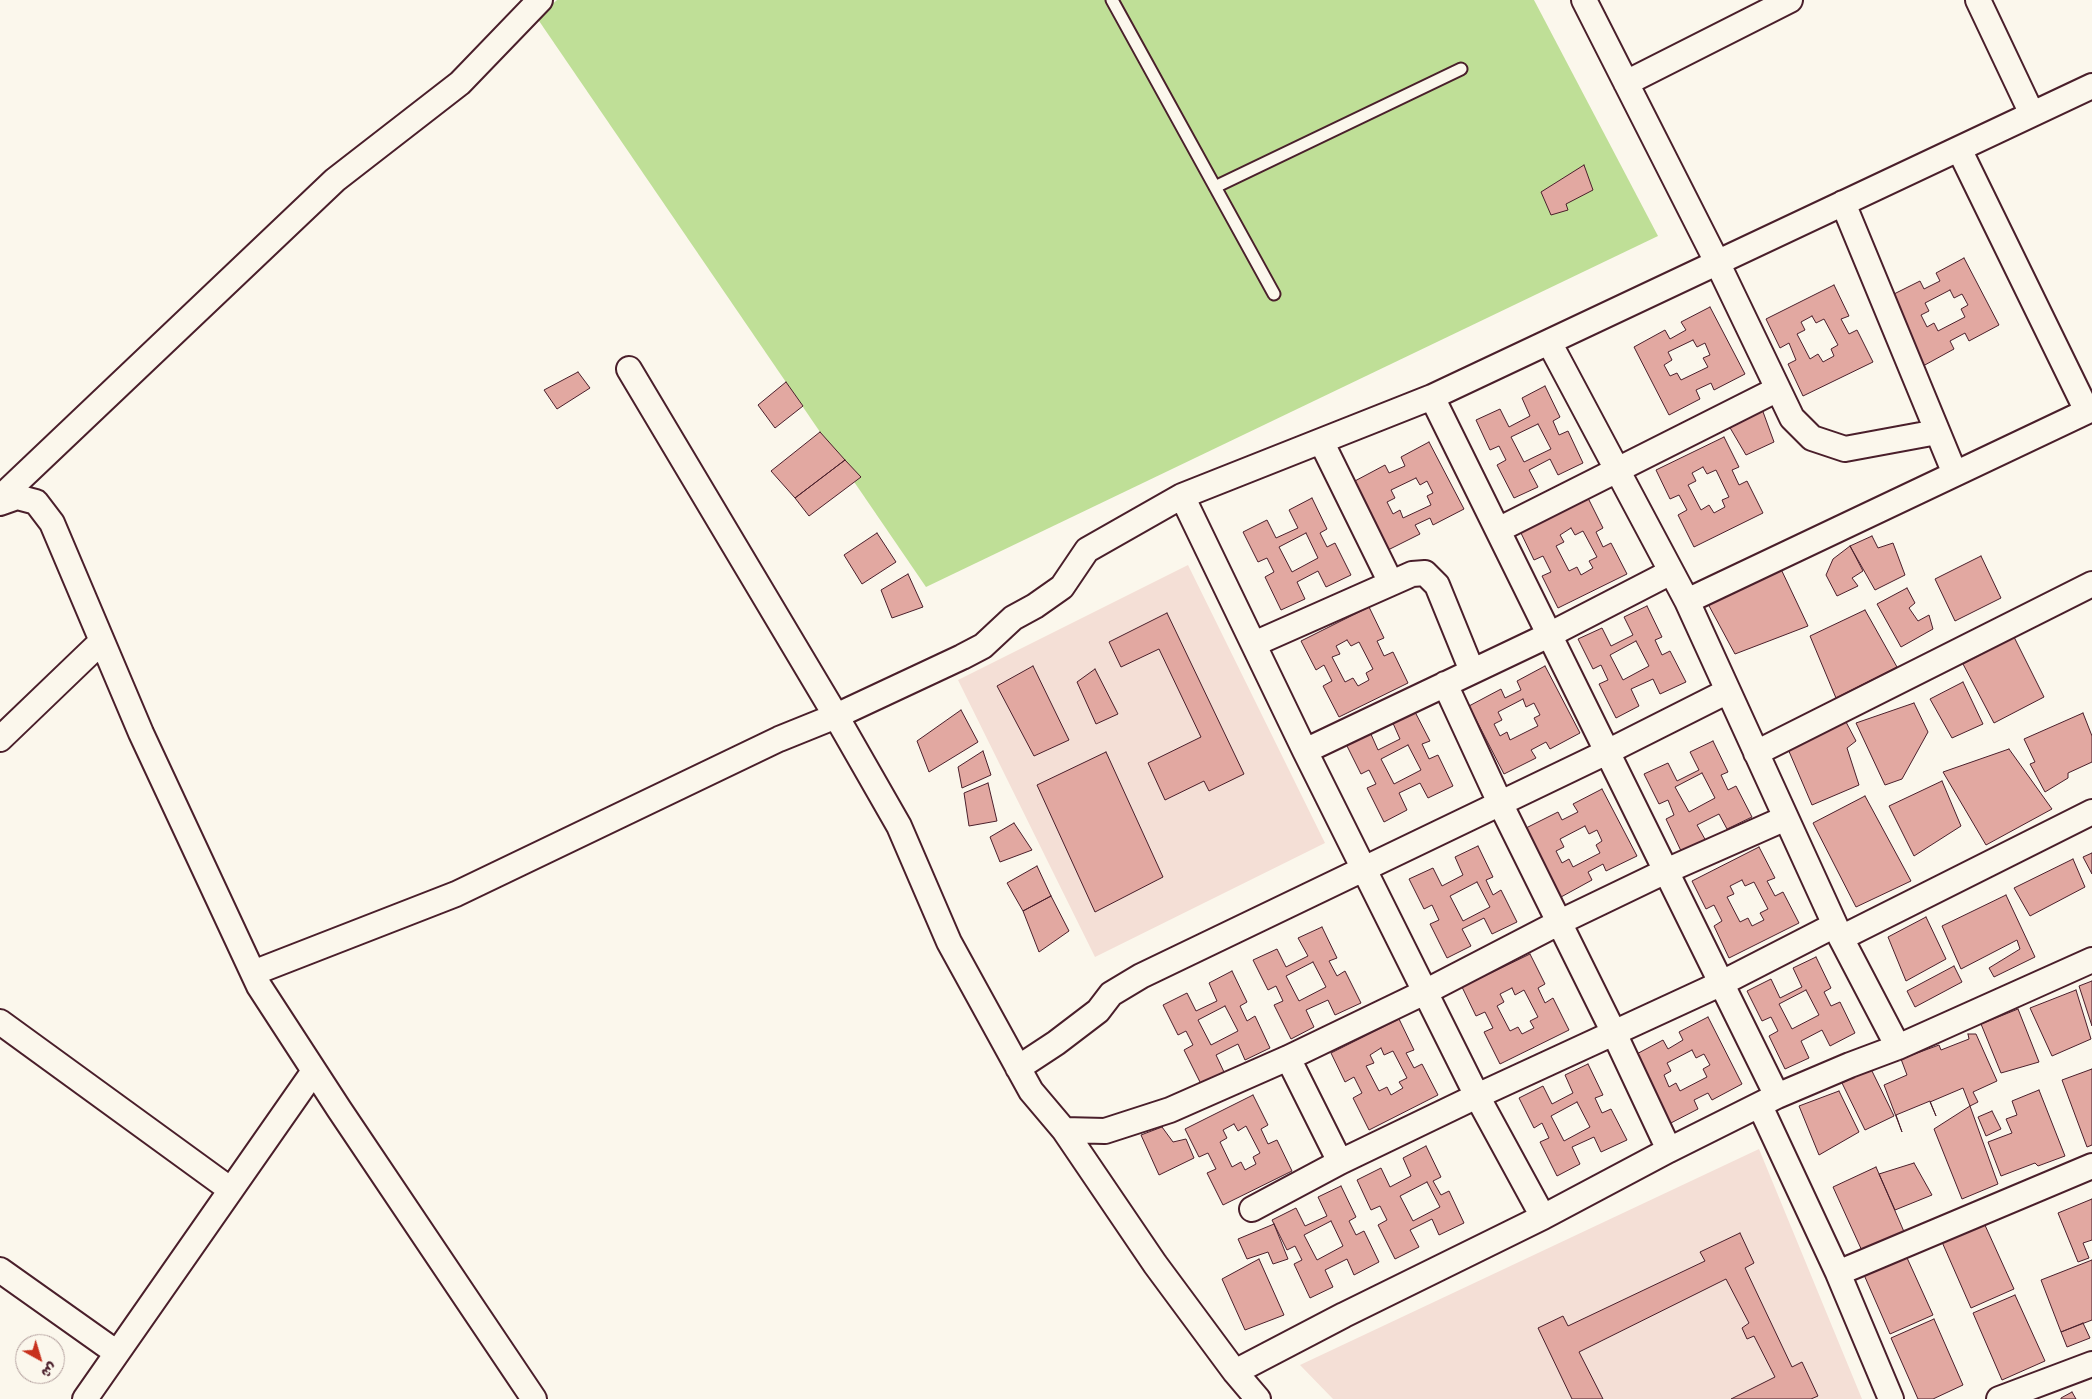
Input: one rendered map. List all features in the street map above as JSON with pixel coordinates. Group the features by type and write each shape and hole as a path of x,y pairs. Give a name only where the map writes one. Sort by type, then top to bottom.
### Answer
{"street":[{"path":"0,498 335,180 460,83 540,0"},
{"path":"1584,0 1717,262 1792,418 1812,438 1845,449 1938,432"},
{"path":"1626,83 1790,0"},
{"path":"1978,0 2032,114"},
{"path":"253,974 456,894 779,739 836,716 983,646 1013,618 1062,587 1087,550 1182,496 1432,397 2092,86"},
{"path":"1687,601 2090,410 1959,149"},
{"path":"1843,203 1955,474"},
{"path":"1549,342 1687,601 1838,932 1898,1047"},
{"path":"629,369 836,716 899,826 949,942 1031,1092 1064,1130 1154,1264 1235,1372 1258,1399"},
{"path":"1498,530 1778,389"},
{"path":"1432,397 1722,983 1838,1274 1891,1399"},
{"path":"1321,441 1391,583"},
{"path":"0,503 18,496 36,502 52,522 141,733 259,986 534,1399"},
{"path":"1182,496 1305,751 1477,1096 1543,1217"},
{"path":"1305,751 1549,634 1671,572"},
{"path":"1254,644 1412,574 1425,573 1437,585 1472,671"},
{"path":"1756,752 2092,584"},
{"path":"0,739 102,641"},
{"path":"1446,684 1500,802 1614,1033 1669,1150"},
{"path":"1018,1068 1056,1043 1098,1011 1112,994 1141,976 1607,752 1728,691"},
{"path":"1252,1209 1340,1162 1477,1096 1722,983 1838,932 2092,812"},
{"path":"1064,1130 1105,1132 1137,1122 1288,1058 1425,992 1560,922 1666,871 1786,818"},
{"path":"1235,1372 1344,1315 1543,1217 1669,1150 1769,1101 1850,1065 1898,1047 2092,960"},
{"path":"0,1022 231,1190"},
{"path":"1288,1058 1340,1162"},
{"path":"86,1399 314,1071"},
{"path":"1838,1274 2092,1166"},
{"path":"0,1270 117,1353"},
{"path":"1999,1399 2090,1370"}],"lane":[{"path":"1112,0 1274,294"},
{"path":"1215,187 1461,69"}],"shaded area":[{"path":"1188,565 1325,843 1095,957 958,680"},
{"path":"1759,1149 1862,1399 1333,1399 1300,1365"}],"green space":[{"path":"557,0 1534,0 1658,236 926,587 537,18"}],"building":[{"path":"1584,165 1593,190 1566,204 1568,210 1551,215 1541,192"},
{"path":"1964,258 1999,325 1969,341 1965,333 1950,341 1954,349 1923,366 1888,297 1920,281 1924,289 1940,281 1936,273","holes":["1950,290 1954,298 1962,294 1968,305 1961,309 1965,317 1938,331 1934,323 1927,327 1921,315 1929,311 1925,303"]},
{"path":"1834,285 1849,316 1841,319 1849,334 1857,330 1873,362 1803,396 1788,364 1796,360 1789,343 1780,348 1766,319","holes":["1812,316 1816,323 1824,319 1838,345 1831,349 1834,356 1823,362 1818,354 1810,359 1797,334 1805,330 1801,322"]},
{"path":"1710,307 1745,374 1714,390 1711,383 1696,390 1700,399 1669,415 1634,347 1665,330 1670,339 1686,330 1681,322","holes":["1693,340 1697,347 1705,343 1710,355 1703,358 1708,367 1681,380 1677,373 1670,376 1664,365 1672,360 1668,352"]},
{"path":"578,372 590,388 557,409 544,390"},
{"path":"786,382 803,406 775,428 758,405"},
{"path":"1545,386 1560,417 1553,421 1559,435 1568,431 1583,463 1558,475 1550,459 1529,470 1538,487 1514,498 1497,465 1506,460 1499,446 1490,450 1476,420 1500,409 1509,427 1530,416 1522,398","holes":["1538,424 1551,449 1524,462 1511,437"]},
{"path":"1762,409 1774,442 1746,455 1729,426"},
{"path":"820,432 845,460 795,498 771,471"},
{"path":"1724,437 1739,467 1732,470 1739,485 1747,481 1763,513 1694,547 1678,515 1687,510 1679,495 1670,499 1656,470","holes":["1703,467 1707,474 1716,470 1729,497 1722,500 1725,507 1714,513 1709,505 1701,510 1688,485 1696,481 1692,473"]},
{"path":"1429,442 1464,509 1433,525 1430,518 1415,525 1420,534 1388,550 1353,482 1385,465 1389,473 1405,466 1401,457","holes":["1416,478 1420,485 1427,481 1433,493 1427,496 1431,505 1403,518 1400,510 1393,514 1387,502 1395,498 1391,490"]},
{"path":"845,460 861,477 809,516 795,498"},
{"path":"1312,498 1327,529 1320,533 1327,547 1335,543 1351,575 1326,587 1318,571 1297,582 1305,599 1281,610 1265,577 1274,572 1267,558 1258,562 1243,532 1267,520 1276,538 1298,528 1289,510","holes":["1306,533 1318,558 1292,572 1279,547"]},
{"path":"1588,498 1603,528 1596,532 1603,547 1611,543 1627,574 1558,608 1542,576 1551,572 1543,556 1534,560 1520,531","holes":["1571,528 1575,535 1583,531 1597,557 1589,561 1593,568 1581,575 1577,567 1569,571 1556,546 1564,542 1560,535"]},
{"path":"877,533 896,562 862,584 844,555"},
{"path":"1872,536 1878,548 1893,543 1905,575 1875,590 1850,546"},
{"path":"1850,546 1863,571 1852,578 1858,586 1837,596 1826,575 1833,559"},
{"path":"1981,556 2001,598 1955,621 1935,579"},
{"path":"1780,567 1808,626 1735,654 1708,604"},
{"path":"908,574 923,607 892,618 881,590"},
{"path":"1907,588 1915,603 1909,608 1918,621 1929,615 1933,629 1901,647 1877,604"},
{"path":"1647,606 1662,637 1655,640 1662,655 1670,651 1686,682 1660,694 1653,679 1631,689 1639,706 1616,718 1599,684 1608,680 1601,665 1593,669 1578,639 1602,628 1611,646 1633,635 1624,617","holes":["1636,641 1649,666 1623,680 1610,655"]},
{"path":"1369,607 1384,638 1377,641 1384,656 1393,652 1408,683 1339,717 1323,686 1332,681 1324,665 1316,670 1301,641","holes":["1347,640 1351,646 1359,642 1373,669 1366,673 1369,680 1358,686 1353,678 1345,682 1332,657 1340,654 1336,646"]},
{"path":"1865,610 1897,667 1836,698 1810,636"},
{"path":"1167,613 1244,774 1209,791 1204,781 1165,800 1148,763 1201,737 1159,649 1121,667 1109,642"},
{"path":"2014,637 2044,697 1994,723 1963,664"},
{"path":"1033,666 1069,740 1034,756 997,686"},
{"path":"1545,666 1580,733 1550,749 1546,742 1531,750 1536,758 1504,774 1469,706 1501,689 1505,698 1521,690 1517,681","holes":["1523,699 1526,707 1534,703 1540,715 1534,718 1538,726 1510,740 1507,732 1500,736 1494,724 1502,720 1498,712"]},
{"path":"1095,669 1118,714 1096,724 1077,682"},
{"path":"1963,682 1983,724 1952,738 1930,699"},
{"path":"1914,703 1928,732 1902,779 1885,785 1856,723"},
{"path":"961,710 978,742 929,772 917,741"},
{"path":"1414,710 1430,741 1422,744 1429,759 1438,755 1453,786 1428,798 1420,783 1399,793 1407,810 1384,822 1367,788 1376,784 1369,770 1361,774 1346,744 1370,732 1378,750 1400,739 1392,721","holes":["1408,745 1421,770 1394,784 1381,759"]},
{"path":"2083,713 2092,736 2092,762 2068,773 2068,778 2045,792 2030,764 2035,762 2024,739"},
{"path":"1846,722 1856,741 1847,748 1859,785 1812,805 1788,749"},
{"path":"1713,741 1728,772 1721,775 1728,790 1736,786 1752,817 1727,829 1719,814 1697,825 1706,841 1682,853 1666,819 1674,815 1668,800 1659,804 1644,774 1668,763 1677,781 1699,770 1690,752","holes":["1702,773 1715,798 1689,812 1675,787"]},
{"path":"2009,749 2052,809 1986,845 1943,772"},
{"path":"983,751 991,775 962,788 958,767"},
{"path":"1106,752 1163,877 1095,912 1037,785"},
{"path":"1942,781 1961,826 1914,856 1889,806"},
{"path":"988,783 997,821 969,826 964,793"},
{"path":"1602,789 1637,856 1606,871 1603,864 1588,872 1592,880 1561,897 1526,828 1558,812 1562,820 1578,812 1573,804","holes":["1585,826 1589,834 1597,830 1602,841 1596,845 1600,853 1573,867 1569,859 1562,863 1556,851 1564,847 1560,839"]},
{"path":"1865,796 1911,881 1856,907 1813,823"},
{"path":"1014,823 1032,850 1000,862 990,837"},
{"path":"1478,846 1493,877 1486,880 1493,895 1501,890 1517,922 1492,934 1484,918 1462,929 1471,946 1447,958 1430,924 1439,920 1432,905 1424,909 1409,879 1433,868 1442,886 1463,875 1455,857","holes":["1477,882 1490,907 1463,921 1450,896"]},
{"path":"1759,847 1775,878 1767,881 1775,896 1783,892 1799,923 1729,958 1714,926 1722,921 1714,905 1706,909 1692,881","holes":["1742,880 1745,886 1754,882 1768,909 1760,913 1764,920 1752,926 1748,918 1740,922 1727,897 1734,894 1730,886"]},
{"path":"2092,853 2092,874 2083,857"},
{"path":"2073,859 2085,887 2030,916 2014,888"},
{"path":"1037,866 1051,896 1023,911 1007,883"},
{"path":"2006,895 2035,957 1994,977 1989,968 2020,949 2017,940 1961,969 1942,926"},
{"path":"1051,896 1069,931 1039,952 1023,911"},
{"path":"1926,917 1946,959 1906,981 1888,937"},
{"path":"1322,927 1337,958 1329,961 1337,976 1345,971 1361,1003 1335,1015 1328,1000 1306,1010 1314,1027 1291,1039 1274,1005 1283,1001 1276,986 1268,990 1253,960 1277,949 1286,967 1308,956 1298,938","holes":["1313,962 1326,987 1299,1001 1286,976"]},
{"path":"1530,954 1545,984 1538,988 1545,1003 1553,998 1569,1030 1500,1064 1484,1032 1493,1028 1485,1012 1476,1016 1462,987","holes":["1512,988 1515,995 1524,990 1538,1017 1530,1021 1534,1028 1522,1034 1518,1027 1510,1031 1497,1006 1504,1002 1500,994"]},
{"path":"1816,957 1831,988 1824,992 1831,1006 1840,1002 1855,1033 1830,1046 1822,1030 1801,1041 1809,1058 1785,1069 1769,1036 1778,1031 1771,1017 1762,1021 1747,991 1771,979 1780,998 1802,987 1793,968","holes":["1806,990 1819,1015 1792,1029 1779,1004"]},
{"path":"1954,966 1962,982 1915,1007 1907,991"},
{"path":"1232,971 1247,1002 1240,1006 1247,1021 1255,1016 1270,1048 1245,1060 1238,1044 1216,1055 1224,1072 1201,1084 1184,1050 1193,1045 1186,1031 1178,1035 1163,1005 1187,993 1196,1011 1217,1001 1209,983","holes":["1225,1006 1238,1031 1211,1045 1198,1020"]},
{"path":"2092,981 2092,1026 2079,986"},
{"path":"2076,990 2091,1039 2052,1056 2030,1008"},
{"path":"2018,1009 2039,1062 2001,1073 1981,1024"},
{"path":"1708,1017 1742,1084 1712,1100 1708,1093 1694,1100 1698,1109 1667,1125 1631,1057 1663,1040 1668,1049 1683,1040 1679,1032","holes":["1692,1050 1696,1058 1704,1054 1710,1065 1703,1069 1707,1077 1680,1091 1676,1083 1669,1087 1664,1075 1671,1071 1667,1063"]},
{"path":"1399,1019 1414,1050 1406,1053 1414,1068 1422,1064 1438,1095 1369,1130 1353,1098 1362,1093 1354,1077 1345,1082 1331,1053","holes":["1381,1048 1384,1055 1393,1051 1407,1078 1399,1082 1403,1088 1391,1095 1387,1087 1379,1091 1366,1066 1374,1063 1370,1055"]},
{"path":"1968,1034 1976,1034 1997,1081 1973,1092 1978,1102 1970,1106 1963,1088 1896,1115 1902,1132 1884,1085 1907,1075 1901,1059 1939,1045 1941,1050 1969,1039"},
{"path":"1588,1064 1603,1095 1595,1098 1602,1113 1611,1109 1627,1140 1601,1152 1594,1137 1572,1147 1580,1164 1557,1176 1540,1142 1549,1138 1542,1123 1534,1128 1519,1098 1543,1086 1552,1104 1573,1093 1565,1075","holes":["1577,1102 1590,1127 1564,1141 1551,1116"]},
{"path":"1871,1069 1894,1116 1865,1130 1842,1083"},
{"path":"2092,1069 2092,1145 2087,1147 2062,1080"},
{"path":"2039,1090 2065,1156 2038,1166 2035,1163 2001,1176 1988,1142 2012,1133 2006,1119 2017,1115 2012,1101"},
{"path":"1839,1091 1859,1132 1819,1155 1799,1106"},
{"path":"1253,1095 1268,1125 1261,1129 1268,1144 1277,1140 1292,1171 1223,1205 1207,1173 1216,1169 1208,1153 1199,1157 1185,1129","holes":["1234,1124 1238,1131 1246,1126 1260,1153 1253,1157 1256,1164 1245,1170 1241,1162 1232,1167 1220,1142 1227,1138 1223,1130"]},
{"path":"1970,1106 1998,1184 1962,1199 1934,1129"},
{"path":"1992,1111 2001,1129 1986,1136 1978,1117"},
{"path":"1162,1127 1173,1142 1186,1139 1194,1158 1159,1175 1141,1135"},
{"path":"1426,1146 1441,1177 1433,1181 1441,1195 1449,1191 1464,1223 1439,1235 1432,1219 1410,1230 1419,1247 1395,1259 1378,1225 1387,1220 1380,1206 1371,1210 1357,1180 1381,1168 1390,1187 1411,1176 1403,1158","holes":["1427,1182 1440,1207 1413,1221 1400,1196"]},
{"path":"1914,1163 1932,1195 1895,1210 1879,1174"},
{"path":"1876,1167 1905,1234 1863,1253 1833,1187"},
{"path":"1341,1186 1356,1217 1349,1221 1356,1235 1364,1231 1379,1262 1354,1275 1347,1259 1325,1270 1333,1287 1310,1298 1294,1264 1302,1260 1295,1246 1287,1250 1272,1220 1296,1208 1305,1226 1327,1216 1318,1197","holes":["1331,1221 1343,1246 1317,1260 1304,1235"]},
{"path":"2092,1199 2092,1240 2083,1243 2089,1258 2078,1262 2058,1213"},
{"path":"1984,1223 2014,1289 1971,1308 1942,1242"},
{"path":"1274,1224 1288,1259 1273,1264 1268,1252 1247,1259 1238,1239"},
{"path":"1740,1233 1754,1263 1745,1268 1792,1367 1802,1362 1818,1396 1811,1399 1731,1399 1775,1377 1754,1336 1747,1339 1742,1328 1749,1323 1726,1279 1579,1352 1603,1399 1572,1399 1538,1328 1563,1316 1568,1326 1705,1261 1700,1252"},
{"path":"1903,1249 1933,1315 1890,1334 1861,1268"},
{"path":"1259,1259 1284,1315 1245,1330 1222,1279"},
{"path":"2092,1260 2092,1320 2061,1332 2041,1280"},
{"path":"2015,1295 2045,1361 2002,1380 1973,1313"},
{"path":"1934,1319 1963,1385 1933,1399 1918,1399 1891,1338"},
{"path":"2083,1323 2090,1338 2067,1347 2061,1332"},
{"path":"2072,1392 2076,1399 2061,1399 2061,1398"}]}
